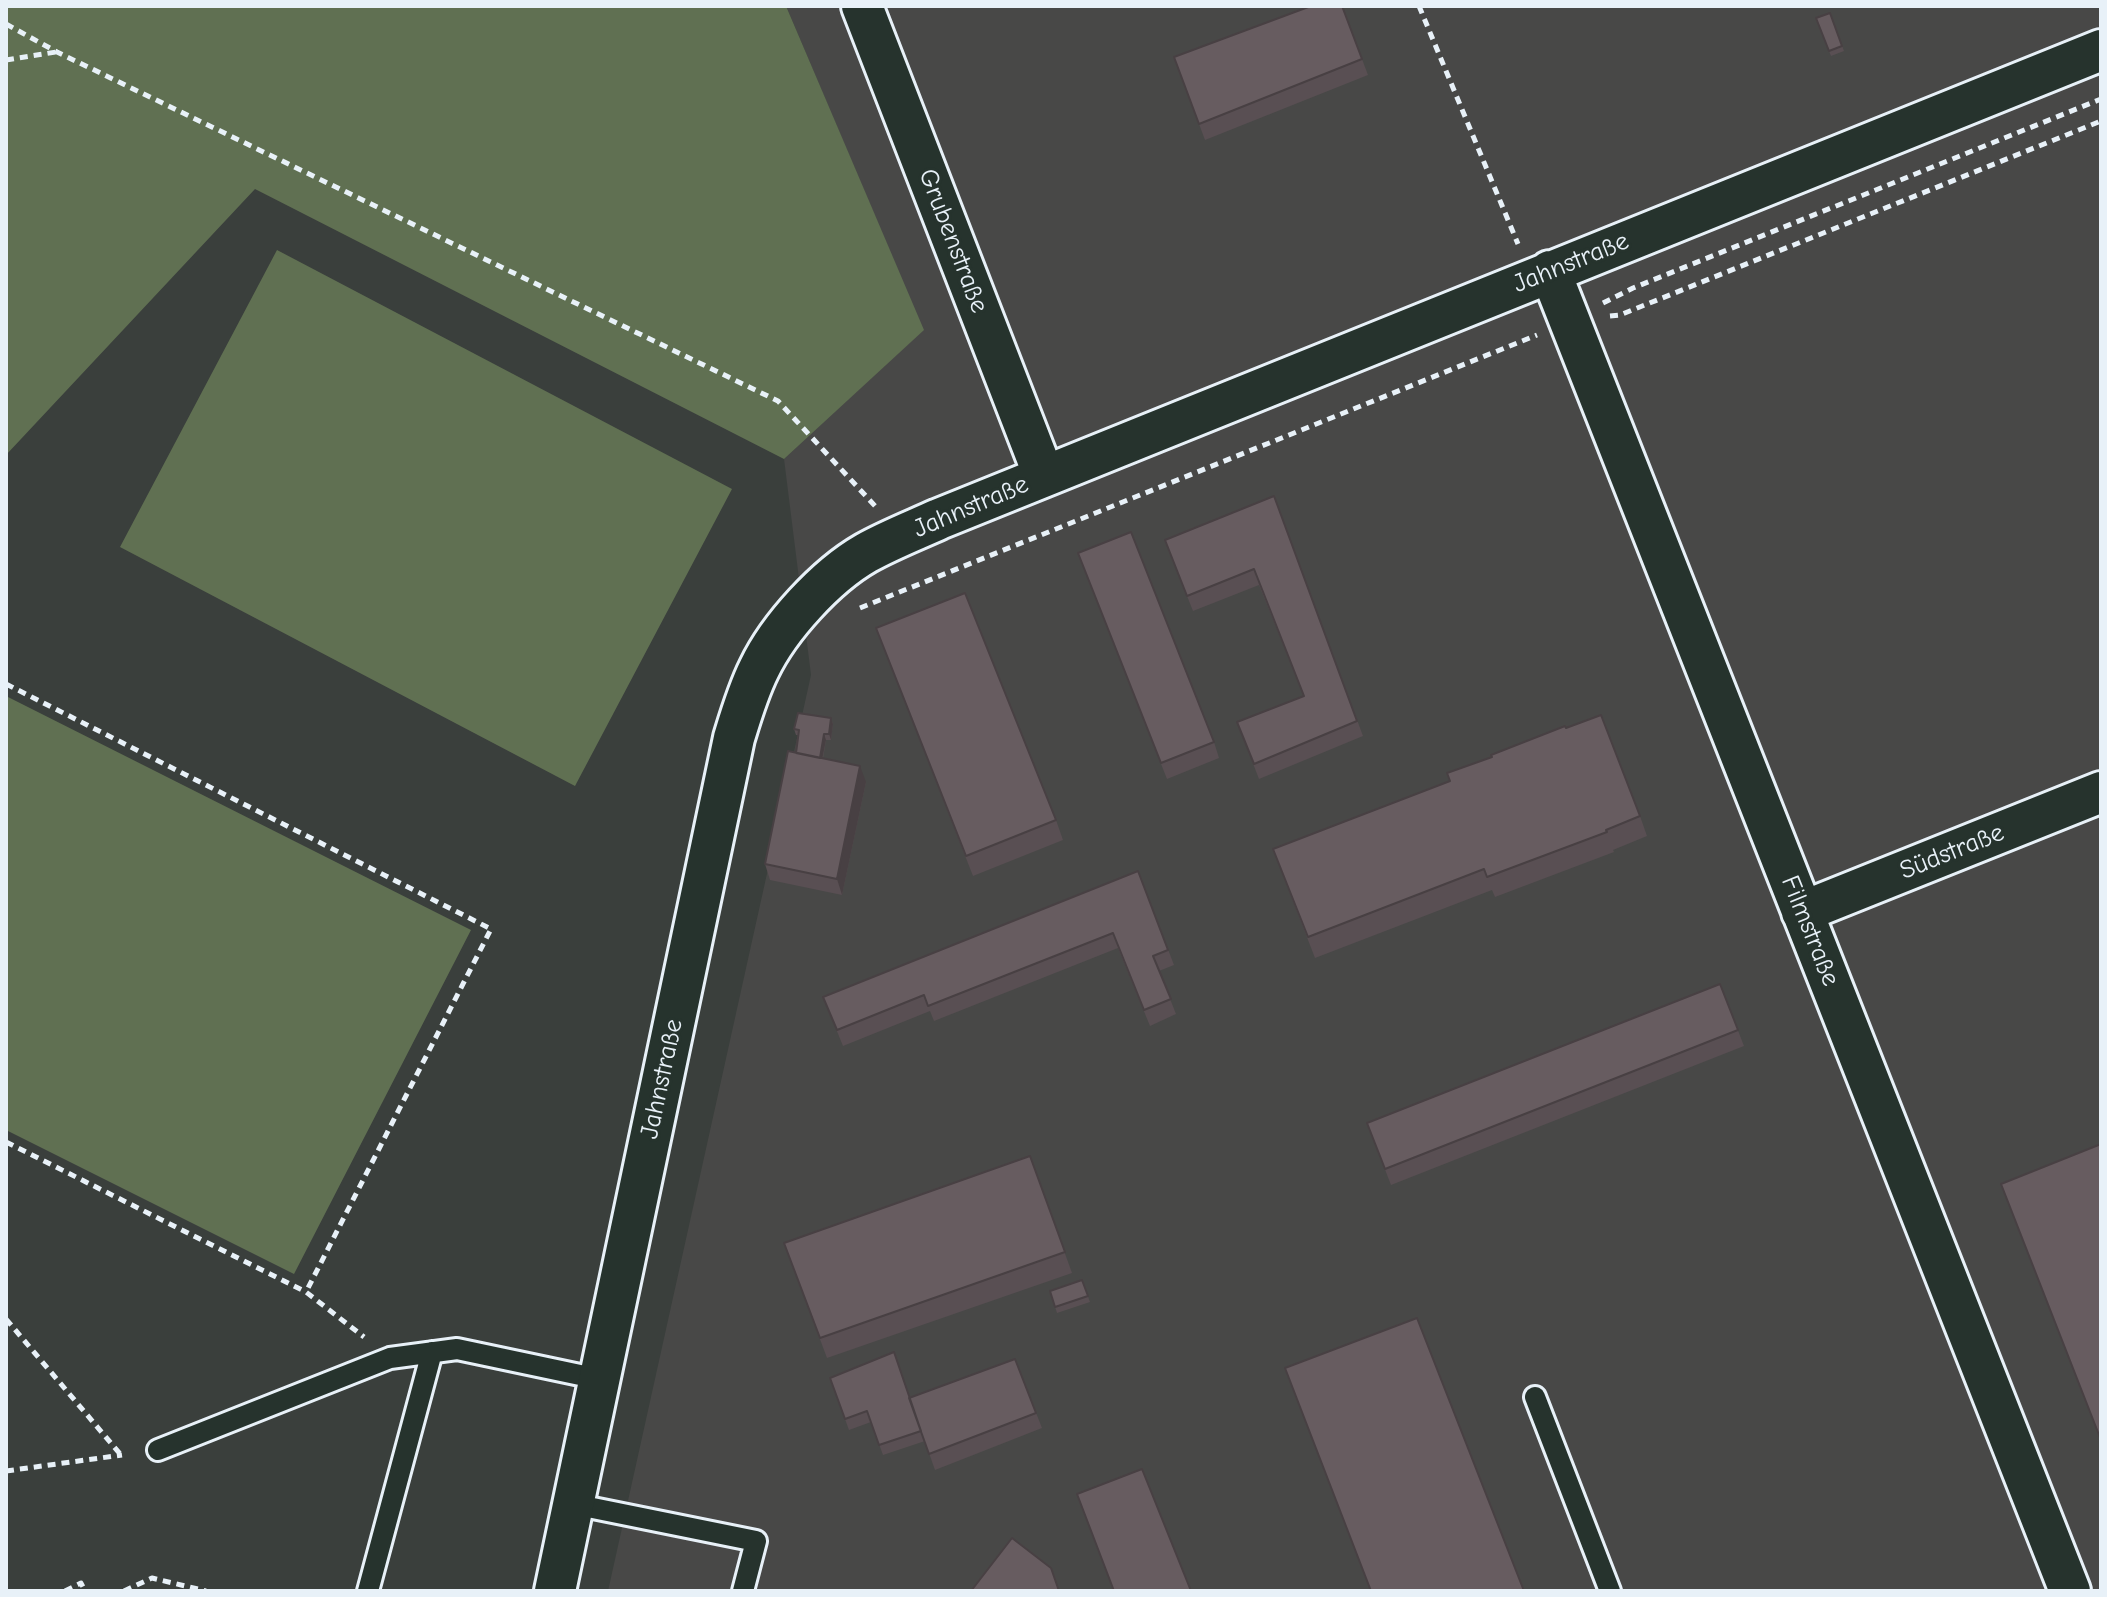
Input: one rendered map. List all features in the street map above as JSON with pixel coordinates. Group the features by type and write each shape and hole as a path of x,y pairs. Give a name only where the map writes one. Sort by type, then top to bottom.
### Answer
{"street":[{"name":"Grubenstraße","path":"862,6 1044,476"},
{"name":"Jahnstraße","path":"555,1591 734,738 759,669 789,622 866,553 939,519 2101,50"},
{"name":"Filmstraße","path":"1541,275 1569,322 2070,1591"},
{"name":"Südstraße","path":"1802,912 2101,792"}],"lane":[{"path":"158,1450 390,1358 457,1349 599,1379"},
{"path":"368,1591 432,1352"},
{"path":"1535,1397 1610,1591"},
{"path":"573,1504 756,1541 743,1591"}],"path":[{"path":"1419,6 1500,198 1541,275"},
{"path":"6,24 57,52 778,401 878,509 895,539"},
{"path":"6,60 57,52"},
{"path":"850,612 1569,322 1633,288 2101,99"},
{"path":"1569,322 1620,315 2101,121"},
{"path":"6,684 491,929 306,1292"},
{"path":"6,1142 306,1292 390,1358"},
{"path":"6,1319 121,1455"},
{"path":"6,1471 158,1450"},
{"path":"124,1591 152,1578 206,1591"},
{"path":"65,1591 81,1583 85,1591"}],"shaded area":[{"path":"786,6 2101,6 2101,1591 608,1591 811,675 784,459 923,330"}],"green space":[{"path":"6,6 786,6 924,330 784,459 255,189 6,455"},
{"path":"277,250 732,489 575,786 120,547"},
{"path":"6,696 471,930 294,1274 6,1130"}],"building":[{"path":"1311,6 1342,6 1362,59 1199,124 1174,57"},
{"path":"1830,13 1842,46 1829,51 1816,18"},
{"path":"1274,496 1357,721 1254,764 1237,722 1304,696 1254,569 1187,596 1165,540"},
{"path":"1131,532 1214,742 1161,763 1078,553"},
{"path":"965,593 1056,820 966,856 876,628"},
{"path":"798,713 831,718 829,734 824,734 820,758 796,753 799,730 794,729"},
{"path":"1601,715 1640,816 1607,832 1487,877 1484,869 1308,937 1273,849 1450,781 1447,773 1491,755"},
{"path":"788,751 860,766 837,879 765,864"},
{"path":"1138,871 1168,950 1153,956 1171,999 1144,1010 1113,933 928,1006 924,995 837,1030 823,997"},
{"path":"1720,984 1738,1030 1385,1169 1367,1123"},
{"path":"2101,1144 2101,1440 2001,1184"},
{"path":"1030,1156 1065,1252 820,1338 784,1243"},
{"path":"1082,1280 1088,1296 1055,1307 1050,1291"},
{"path":"1417,1318 1524,1591 1371,1591 1285,1368"},
{"path":"894,1352 921,1431 879,1445 867,1411 845,1419 830,1378"},
{"path":"1015,1359 1036,1413 929,1454 909,1398"},
{"path":"1142,1469 1191,1591 1114,1591 1077,1494"},
{"path":"1012,1538 1051,1568 1059,1591 971,1591"}]}
